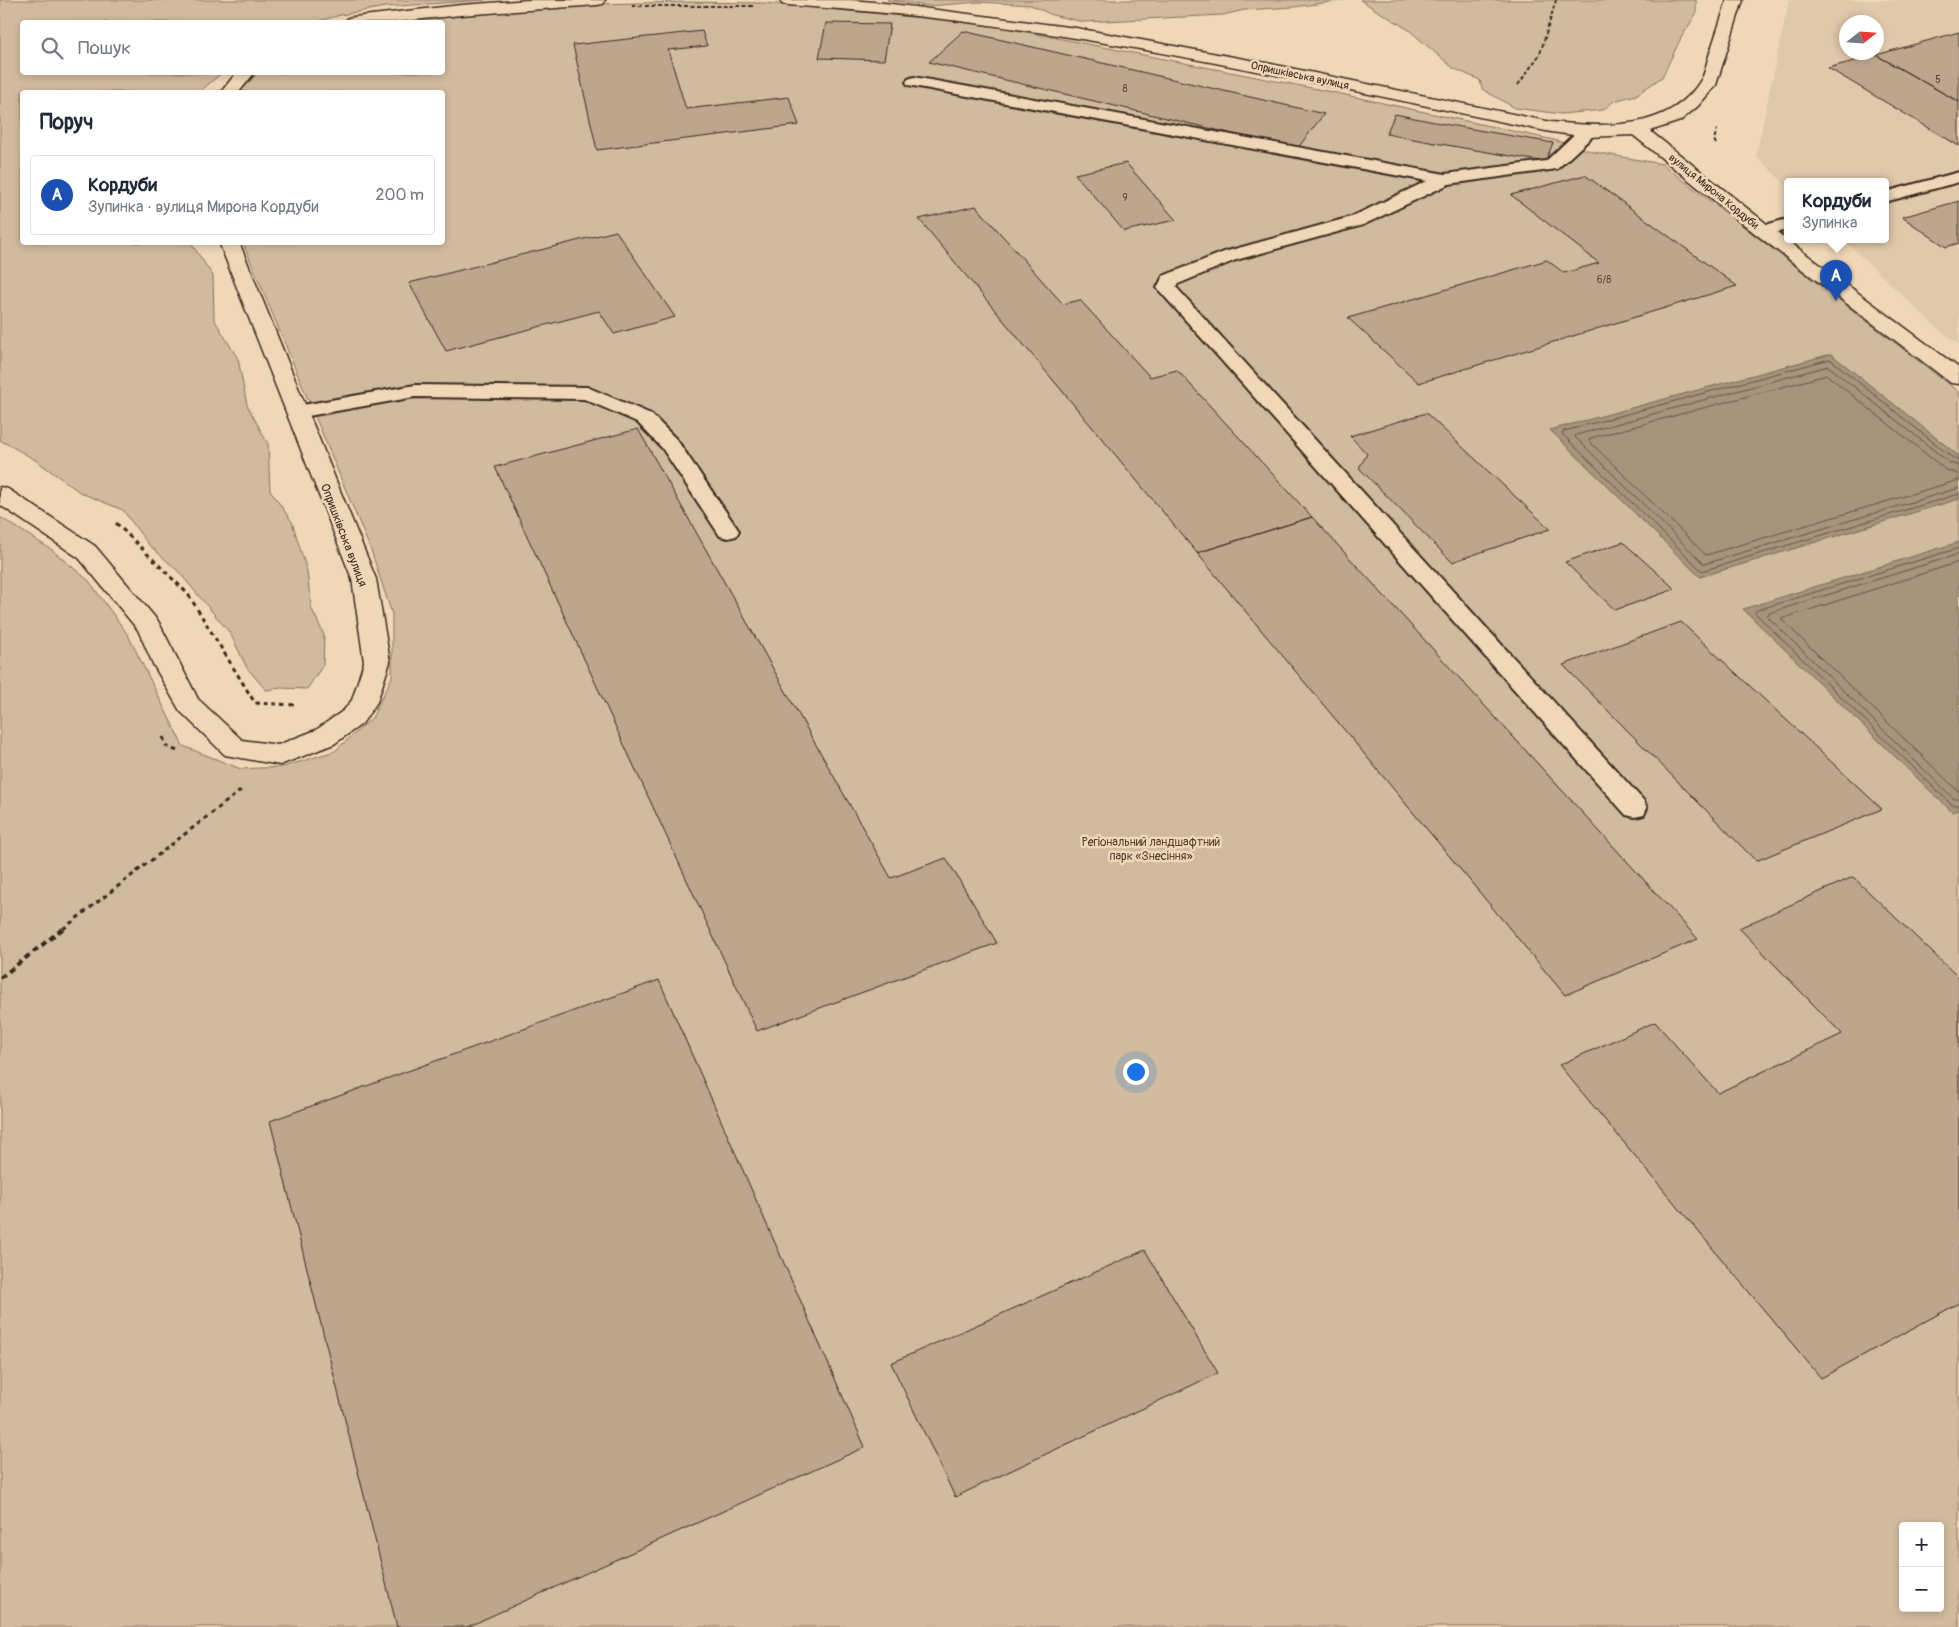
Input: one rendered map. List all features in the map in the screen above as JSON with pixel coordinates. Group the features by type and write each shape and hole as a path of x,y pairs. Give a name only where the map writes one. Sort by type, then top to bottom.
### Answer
{"main road":[{"path":"372,20 461,10 597,0"},
{"name":"Опришківська вулиця","path":"788,0 848,3 984,18 1108,38 1242,63 1551,127 1588,131 1637,129 1674,117 1692,102 1710,81 1735,0"},
{"path":"232,90 244,75"},
{"name":"вулиця Мирона Кордуби","path":"1637,129 1764,231 1959,378"},
{"name":"Опришківська вулиця","path":"0,494 87,552 149,627 166,664 189,705 234,748 280,755 325,737 353,717 364,702 377,662 364,578 231,245"}],"lane":[{"path":"914,82 1445,179 1551,165 1588,131"},
{"path":"1889,196 1959,177"},
{"path":"1445,179 1357,221 1230,256 1170,280 1166,288 1635,808"},
{"path":"1764,231 1784,225"},
{"path":"297,412 415,390 587,393 644,418 670,444 728,531"}],"path":[{"path":"1514,92 1540,54 1556,0"},
{"path":"1717,147 1714,140 1720,121"},
{"path":"112,521 121,526 188,594 255,703 303,705"},
{"path":"159,729 166,746 184,753"},
{"path":"0,978 244,787"}],"shaded area":[{"path":"1789,0 1959,0 1959,344 1938,329 1847,243 1889,243 1889,178 1784,178 1784,183 1756,156"}],"green space":[{"path":"0,0 485,0 385,7 322,20 20,20 20,75 220,75 201,90 20,90 20,245 192,245 213,276 214,319 238,359 247,405 268,444 270,490 292,522 307,571 311,607 324,635 323,665 307,689 281,688 266,690 247,668 230,633 178,571 148,544 123,510 81,493 34,459 0,440"},
{"path":"887,0 1344,0 1294,7 1244,10 1223,15 1084,22 1052,15 1031,5 979,2 929,6"},
{"path":"1360,0 1696,0 1696,14 1681,38 1662,77 1636,95 1614,101 1603,110 1561,114 1515,108 1482,89 1480,80 1453,68 1409,30"},
{"name":"Регіональний ландшафтний парк «Знесіння»","path":"685,2 762,3 945,16 1332,92 1554,140 1594,152 1662,164 1959,392 1959,1627 0,1627 0,517 52,550 89,581 128,635 183,746 241,769 283,767 335,751 372,718 392,677 392,614 372,553 244,245 445,245 445,90 242,90 256,75 445,75 445,20 412,20 594,4"}],"water":[{"path":"1831,354 1959,456 1959,499 1700,577 1550,430"},
{"path":"1959,542 1959,810 1952,812 1743,609"}],"building":[{"path":"826,23 890,24 884,60 819,58"},
{"path":"702,31 707,46 668,50 686,109 789,97 799,125 597,150 573,45"},
{"path":"963,31 1324,114 1297,149 929,62"},
{"path":"1959,32 1959,102 1884,60 1884,53"},
{"path":"1858,60 1884,60 1959,102 1959,146 1828,68"},
{"path":"1395,114 1553,143 1545,162 1386,134"},
{"path":"1126,163 1176,220 1124,231 1075,174"},
{"path":"1585,175 1737,286 1419,383 1348,318 1547,260 1564,273 1599,263 1511,195"},
{"path":"1959,201 1959,243 1946,247 1902,217"},
{"path":"976,206 1063,304 1080,300 1150,377 1177,370 1312,517 1197,553 919,219"},
{"path":"616,231 675,317 614,334 599,311 446,351 409,283"},
{"path":"1426,413 1550,529 1452,562 1359,468 1367,454 1350,436"},
{"path":"638,429 891,878 946,858 997,943 757,1031 495,467"},
{"path":"1312,517 1698,939 1565,995 1197,553"},
{"path":"1623,542 1675,589 1615,610 1565,562"},
{"path":"1681,622 1882,809 1756,861 1563,665"},
{"path":"1853,877 1959,978 1959,1303 1821,1378 1559,1065 1655,1022 1718,1093 1842,1034 1739,928"},
{"path":"659,980 865,1447 467,1627 397,1627 270,1121"},
{"path":"1145,1250 1218,1373 955,1497 891,1363"}],"place":[{"name":"Кордуби","path":"1836,301"}]}
